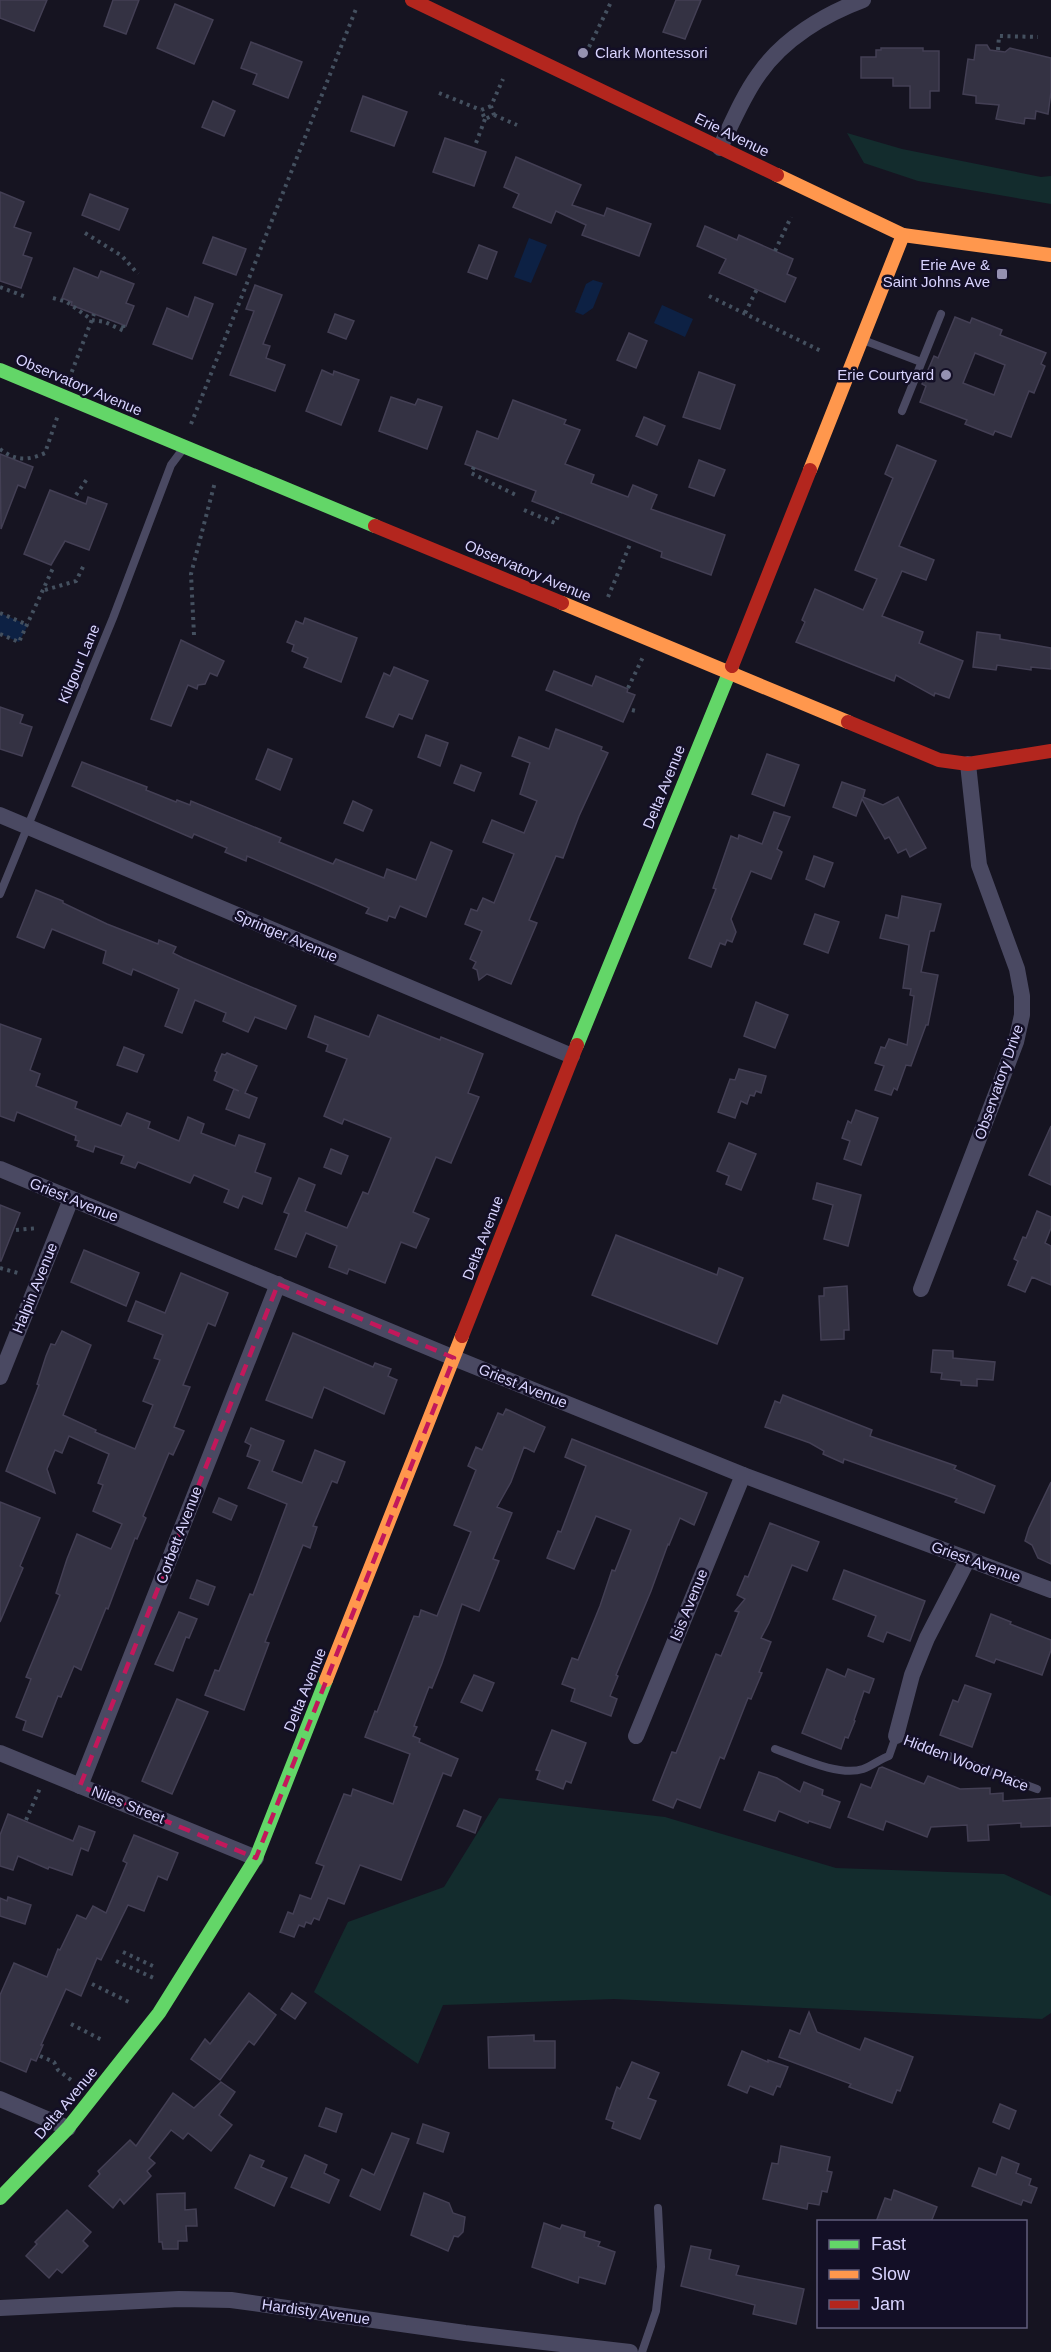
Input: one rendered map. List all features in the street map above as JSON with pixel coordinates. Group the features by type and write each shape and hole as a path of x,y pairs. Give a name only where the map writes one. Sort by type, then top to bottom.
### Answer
{"street":[{"name":"Erie Avenue","path":"412,0 903,235 1051,255"},
{"path":"720,148 759,74 778,52 823,18 864,0"},
{"name":"Delta Avenue","path":"0,2198 68,2128 159,2013 256,1858 573,1056 730,672 903,235"},
{"name":"Observatory Avenue","path":"0,370 939,760 968,764 1051,751"},
{"name":"Observatory Drive","path":"921,1289 1016,1042 1022,1015 1022,996 1017,969 979,865 968,764"},
{"name":"Springer Avenue","path":"0,815 573,1056"},
{"name":"Griest Avenue","path":"0,1170 742,1475 1051,1590"},
{"name":"Halpin Avenue","path":"0,1377 71,1199"},
{"name":"Corbett Avenue","path":"80,1786 278,1284"},
{"name":"Isis Avenue","path":"636,1736 742,1475"},
{"name":"Hidden Wood Place","path":"896,1736 912,1674 927,1638 968,1559"},
{"name":"Niles Street","path":"0,1753 256,1858"},
{"path":"0,2099 68,2128"},
{"name":"Hardisty Avenue","path":"0,2308 179,2299 231,2300 465,2333 630,2352"}],"lane":[{"path":"902,411 941,314"},
{"path":"861,340 921,362"},
{"name":"Kilgour Lane","path":"0,894 112,618 171,465 186,446"},
{"name":"Hidden Wood Place","path":"775,1749 827,1767 847,1770 863,1769 889,1756 896,1736 1037,1790"},
{"path":"642,2352 656,2311 661,2267 657,2208"}],"path":[{"path":"589,47 612,0"},
{"path":"191,424 356,9"},
{"path":"998,50 999,36 1038,37"},
{"path":"494,115 491,106 503,79"},
{"path":"439,93 481,110 491,106"},
{"path":"476,143 485,119 481,110"},
{"path":"485,119 494,115 517,125"},
{"path":"775,251 791,217"},
{"path":"85,233 122,256 138,274"},
{"path":"12,291 15,286"},
{"path":"0,287 26,297"},
{"path":"745,313 757,290"},
{"path":"709,296 821,351"},
{"path":"53,298 67,302 92,320 105,322 124,331 123,325"},
{"path":"0,449 12,457 31,459 45,453 94,314"},
{"path":"474,467 471,473 516,495"},
{"path":"76,495 87,479"},
{"path":"194,635 190,574 214,482"},
{"path":"524,510 555,523 560,512"},
{"path":"608,597 631,543"},
{"path":"44,591 76,581 84,566"},
{"path":"0,634 19,642 53,568"},
{"path":"0,613 28,625"},
{"path":"628,688 637,670"},
{"path":"16,1230 38,1228"},
{"path":"0,1268 18,1273"},
{"path":"26,1820 41,1785"},
{"path":"123,1952 155,1967"},
{"path":"116,1961 150,1975 174,1990"},
{"path":"92,1984 131,2003"},
{"path":"71,2024 104,2041"},
{"path":"40,2056 54,2062 58,2070 71,2080"}],"highlighted area":[{"path":"278,1284 454,1358 256,1858 80,1786"}],"green space":[{"path":"847,133 902,149 1041,177 1051,176 1051,204 918,181 864,163"},
{"path":"499,1798 665,1817 836,1868 1004,1874 1051,1896 1051,2013 1042,2019 614,1999 443,2005 418,2064 314,1992 348,1922 444,1887"}],"water":[{"path":"529,238 547,245 531,283 514,277"},
{"path":"593,280 603,283 593,308 583,315 575,312 586,284"},
{"path":"662,305 693,319 685,337 654,323"},
{"path":"0,613 28,625 19,642 0,634"}],"building":[{"path":"0,0 47,0 34,31 0,18"},
{"path":"113,0 139,0 126,34 104,26"},
{"path":"676,0 701,0 685,39 663,32"},
{"path":"175,4 213,20 194,64 157,48"},
{"path":"251,42 302,62 288,98 253,84 257,74 241,68"},
{"path":"976,45 987,45 990,50 1005,52 1010,48 1051,58 1051,92 1048,114 1036,111 1035,119 1025,118 1024,124 996,119 999,105 976,103 976,96 963,94 968,59 974,60"},
{"path":"881,48 923,48 923,51 939,51 939,91 930,91 930,108 910,108 910,86 893,86 893,78 861,78 861,57 876,57 876,50 881,50"},
{"path":"363,96 407,112 394,146 351,131"},
{"path":"213,101 235,111 224,136 202,127"},
{"path":"445,138 486,152 474,186 433,172"},
{"path":"516,157 581,185 572,205 604,216 607,208 651,224 639,256 582,235 586,225 556,211 551,223 513,207 519,194 504,187"},
{"path":"0,192 24,202 14,227 31,233 23,255 32,258 21,288 0,281"},
{"path":"90,194 128,209 119,230 82,215"},
{"path":"705,226 737,240 739,235 793,259 787,274 796,278 785,302 719,273 726,259 697,246"},
{"path":"213,237 246,249 236,275 203,263"},
{"path":"479,245 497,252 487,279 468,272"},
{"path":"74,268 98,278 101,271 134,284 126,303 134,306 126,326 71,305 72,302 62,298"},
{"path":"255,285 282,295 263,344 270,346 266,358 285,365 275,391 230,375 254,311 246,309"},
{"path":"195,297 213,304 192,359 153,344 167,308 188,317"},
{"path":"335,314 354,321 346,339 328,332"},
{"name":"Erie Courtyard","path":"955,317 970,323 972,318 1002,330 1000,335 1046,353 1041,364 1045,366 1034,393 1029,391 1011,437 995,431 993,435 965,424 967,420 920,402 926,386 922,384 934,356 938,358","holes":["975,353 1005,365 994,395 963,383"]},
{"path":"629,333 647,341 636,368 617,360"},
{"path":"322,370 333,375 334,371 359,380 341,425 306,411"},
{"path":"699,372 735,385 720,429 683,417"},
{"path":"391,397 415,405 418,399 442,407 427,449 379,431"},
{"path":"513,400 566,420 564,424 580,430 565,464 594,475 591,483 628,497 633,485 657,495 651,509 725,535 711,575 661,557 662,552 532,501 536,491 465,464 477,431 498,439"},
{"path":"644,417 665,426 657,445 636,436"},
{"path":"897,445 936,461 899,546 934,560 926,580 902,571 882,616 923,632 919,643 963,661 949,698 935,693 934,696 896,675 894,681 796,642 815,589 863,610 877,579 855,570 893,478 885,474"},
{"path":"0,454 33,467 25,488 18,485 1,529"},
{"path":"699,460 725,470 714,496 689,487"},
{"path":"50,490 86,504 88,497 107,504 89,550 65,541 51,565 24,554"},
{"path":"305,618 357,638 341,682 304,667 308,658 292,651 294,645 287,642 296,621 303,624"},
{"path":"977,632 1000,635 1000,639 1051,648 1051,669 1031,667 1031,670 997,665 996,670 973,667"},
{"path":"181,640 224,661 217,676 210,673 205,684 198,685 197,689 188,685 171,726 151,719"},
{"path":"394,667 428,681 412,719 399,714 393,727 366,717 384,673 390,676"},
{"path":"554,671 592,686 596,676 628,689 627,692 635,695 623,722 546,690"},
{"path":"0,707 23,715 20,723 32,727 22,756 0,749"},
{"path":"556,729 602,747 601,750 608,753 579,816 563,858 556,856 529,920 537,923 511,984 487,974 479,980 477,970 473,968 476,962 470,959 482,931 465,924 471,909 477,911 483,898 494,903 514,854 483,842 492,820 524,833 537,801 520,794 530,763 512,756 519,737 549,749"},
{"path":"426,735 448,743 440,766 418,757"},
{"path":"268,749 292,759 280,790 256,779"},
{"path":"767,754 799,765 784,806 752,794"},
{"path":"82,762 147,787 146,790 176,802 177,800 190,805 191,801 281,838 279,842 333,864 336,859 384,878 387,869 416,880 431,842 452,851 426,917 400,906 395,918 389,916 387,921 366,913 369,908 323,888 247,856 246,861 225,852 227,848 194,834 192,838 72,786"},
{"path":"461,765 481,773 474,791 454,783"},
{"path":"842,782 865,790 863,797 883,805 898,797 926,848 910,857 906,849 898,853 889,837 885,839 862,799 856,816 833,807"},
{"path":"353,801 372,810 363,831 344,823"},
{"path":"774,812 790,817 777,849 782,852 771,879 751,871 731,919 736,932 732,942 727,940 725,945 720,943 711,967 689,958 716,889 713,888 731,836 738,839 739,835 762,844"},
{"path":"814,856 833,863 824,887 806,879"},
{"path":"36,890 107,924 158,944 159,940 176,947 173,953 183,958 296,1006 286,1029 255,1017 248,1032 223,1021 226,1013 195,1000 182,1033 165,1026 179,989 133,969 131,975 103,963 106,951 52,929 44,948 17,937"},
{"path":"902,896 941,904 934,931 930,931 921,972 938,975 928,1025 926,1025 911,1066 906,1065 897,1090 894,1088 891,1095 875,1090 884,1066 875,1063 881,1047 885,1048 889,1039 907,1045 914,996 910,995 911,989 903,988 909,945 880,938 886,915 898,918"},
{"path":"815,914 839,922 828,953 804,944"},
{"path":"756,1002 788,1015 775,1048 744,1036"},
{"path":"378,1015 440,1040 441,1037 483,1054 468,1093 479,1097 451,1163 436,1157 413,1212 429,1219 416,1248 401,1242 385,1283 349,1269 347,1274 329,1267 337,1246 306,1233 296,1257 275,1249 289,1214 284,1212 299,1178 315,1185 305,1211 347,1228 363,1192 368,1194 391,1138 344,1119 342,1124 324,1116 347,1059 326,1051 328,1045 308,1037 315,1016 369,1037"},
{"path":"0,1024 41,1039 30,1070 40,1074 36,1086 77,1102 75,1108 121,1126 127,1113 150,1122 148,1128 179,1141 188,1117 204,1124 201,1133 235,1146 239,1135 265,1144 255,1172 271,1178 262,1204 243,1196 238,1208 224,1202 229,1190 194,1175 190,1183 138,1162 135,1168 121,1163 124,1156 95,1146 93,1152 77,1146 79,1141 75,1140 76,1136 17,1112 14,1121 0,1116"},
{"path":"124,1047 144,1055 137,1072 117,1065"},
{"path":"227,1053 257,1066 245,1093 257,1098 249,1118 226,1109 234,1089 239,1091 214,1080 222,1054"},
{"path":"739,1069 766,1076 761,1093 756,1091 754,1096 750,1095 747,1104 741,1101 735,1118 718,1112 730,1079 735,1080"},
{"path":"856,1110 878,1118 861,1165 844,1159 850,1141 842,1138 848,1121 851,1123"},
{"path":"1051,1126 1051,1185 1029,1175"},
{"path":"729,1143 756,1154 741,1190 726,1184 729,1176 717,1171"},
{"path":"331,1149 348,1156 341,1174 324,1167"},
{"path":"817,1183 861,1195 848,1246 824,1239 833,1205 813,1199"},
{"path":"0,1205 20,1213 1,1261 0,1261"},
{"path":"1037,1211 1051,1217 1051,1228 1045,1243 1051,1246 1051,1285 1032,1277 1025,1292 1008,1285 1018,1261 1014,1259"},
{"path":"616,1235 717,1275 719,1268 743,1278 717,1344 592,1295"},
{"path":"84,1250 139,1273 126,1306 71,1282"},
{"path":"181,1273 228,1293 215,1326 208,1323 183,1385 190,1387 174,1427 184,1431 173,1455 169,1453 143,1516 146,1518 137,1539 135,1538 108,1609 106,1608 81,1670 74,1666 61,1697 58,1696 42,1737 23,1730 26,1721 16,1717 31,1679 26,1677 60,1595 56,1593 67,1559 77,1534 111,1549 122,1524 93,1511 103,1485 98,1483 109,1454 69,1436 62,1453 55,1450 47,1469 55,1493 6,1471 39,1385 37,1384 46,1356 51,1344 55,1345 62,1331 91,1345 63,1415 135,1449 153,1405 143,1401 160,1360 154,1358 163,1335 128,1321 136,1301 165,1313"},
{"path":"847,1286 849,1330 844,1330 844,1339 821,1340 819,1296 824,1296 824,1288"},
{"path":"293,1333 373,1367 375,1363 391,1369 388,1376 397,1380 384,1414 324,1387 312,1418 266,1400"},
{"path":"933,1350 953,1351 953,1358 995,1362 993,1380 977,1379 977,1386 961,1385 961,1381 941,1379 942,1373 931,1372"},
{"path":"783,1395 872,1430 870,1436 956,1466 954,1469 995,1486 984,1513 955,1502 957,1499 844,1459 843,1463 823,1454 824,1451 810,1443 765,1427 775,1401 780,1403"},
{"path":"506,1409 545,1427 534,1452 524,1447 511,1482 497,1507 512,1513 493,1559 499,1561 479,1611 462,1604 442,1663 432,1688 429,1687 414,1726 417,1727 413,1736 420,1739 419,1742 458,1759 451,1776 443,1773 401,1880 360,1865 344,1904 328,1898 319,1920 314,1918 311,1924 306,1922 304,1927 299,1925 294,1937 280,1932 288,1912 293,1914 300,1895 311,1899 324,1866 316,1863 344,1794 351,1796 353,1789 393,1804 410,1754 365,1737 414,1616 419,1617 421,1610 437,1616 471,1532 454,1525 476,1470 468,1466 476,1447 482,1450 498,1413 503,1415"},
{"path":"251,1428 284,1441 272,1471 302,1483 315,1450 345,1462 337,1483 332,1481 313,1526 317,1527 310,1548 303,1545 265,1642 269,1643 244,1710 205,1695 215,1670 219,1671 250,1594 253,1595 287,1504 248,1488 260,1461 247,1456 251,1445 245,1442"},
{"path":"572,1439 707,1493 694,1525 680,1518 668,1544 616,1675 618,1676 610,1696 617,1699 611,1716 571,1701 575,1689 562,1684 572,1658 578,1660 612,1570 615,1571 631,1530 596,1516 574,1569 547,1558 558,1531 561,1532 586,1466 565,1457"},
{"path":"1051,1482 1051,1564 1038,1558 1032,1545 1025,1541"},
{"path":"219,1498 237,1506 231,1520 213,1512"},
{"path":"0,1502 40,1518 20,1566 23,1568 0,1622"},
{"path":"770,1523 819,1542 807,1571 792,1565 761,1638 771,1642 759,1672 762,1673 751,1699 748,1698 724,1759 720,1757 700,1808 677,1799 673,1808 653,1800 672,1752 676,1753 716,1654 721,1656 739,1612 735,1611 745,1599 737,1595 745,1576 748,1577"},
{"path":"844,1570 925,1601 910,1641 887,1632 883,1642 868,1636 876,1616 833,1599"},
{"path":"197,1580 215,1587 208,1605 190,1598"},
{"path":"179,1612 197,1619 189,1638 186,1637 173,1671 155,1664"},
{"path":"991,1614 1051,1640 1051,1650 1042,1675 996,1659 994,1663 976,1656"},
{"path":"827,1669 845,1677 848,1669 874,1679 869,1693 864,1691 855,1721 841,1749 802,1733"},
{"path":"474,1675 494,1683 482,1711 461,1702"},
{"path":"965,1685 991,1694 972,1747 940,1735 953,1700 958,1702"},
{"path":"177,1699 208,1712 172,1794 142,1781"},
{"path":"552,1730 586,1743 571,1783 566,1781 563,1789 537,1779 540,1771 536,1770"},
{"path":"882,1767 924,1784 928,1776 960,1789 990,1788 990,1794 1003,1793 1003,1801 1051,1798 1051,1826 1021,1827 1021,1823 988,1825 989,1840 968,1841 967,1825 931,1827 927,1837 886,1821 883,1830 848,1817 861,1784 871,1788 879,1768"},
{"path":"759,1772 777,1778 800,1792 804,1782 823,1790 822,1795 840,1802 830,1828 809,1821 808,1823 779,1811 775,1821 744,1810"},
{"path":"464,1810 481,1817 475,1833 457,1826"},
{"path":"8,1814 73,1841 79,1826 95,1832 88,1851 81,1848 72,1875 49,1867 48,1869 18,1856 13,1870 0,1866 0,1835"},
{"path":"134,1835 178,1853 167,1880 158,1876 144,1911 128,1905 101,1960 97,1958 81,1996 66,1989 36,2061 31,2059 26,2072 0,2061 0,1995 14,1963 47,1977 58,1949 60,1950 77,1915 86,1919 93,1906 106,1913 127,1863 123,1861"},
{"path":"8,1897 31,1905 25,1924 0,1916 0,1898 7,1901"},
{"path":"249,1993 276,2015 254,2045 249,2041 220,2080 191,2059 205,2039 210,2044"},
{"path":"292,1993 306,2003 295,2019 281,2009"},
{"path":"809,2012 817,2032 860,2050 865,2038 913,2057 900,2091 897,2090 892,2103 849,2087 851,2084 779,2057 790,2030 800,2034"},
{"path":"534,2035 534,2041 555,2041 555,2068 489,2068 488,2037"},
{"path":"742,2051 768,2062 768,2060 788,2067 780,2087 777,2086 773,2095 750,2086 747,2093 728,2085"},
{"path":"632,2062 659,2073 648,2098 656,2101 640,2139 612,2128 614,2122 606,2119 617,2087 620,2089"},
{"path":"221,2082 235,2092 219,2115 232,2125 211,2151 188,2133 183,2139 171,2130 149,2158 155,2163 147,2171 151,2176 124,2204 120,2199 113,2208 89,2186 100,2174 98,2171 130,2140 136,2146 173,2093 194,2108"},
{"path":"1000,2104 1016,2111 1009,2129 993,2122"},
{"path":"326,2108 342,2114 336,2132 319,2126"},
{"path":"423,2124 449,2133 443,2152 417,2143"},
{"path":"392,2133 409,2139 380,2210 350,2196 362,2169 374,2175"},
{"path":"781,2146 830,2157 827,2171 832,2172 827,2192 822,2191 819,2205 808,2203 807,2209 763,2199 772,2163 778,2164"},
{"path":"250,2155 264,2161 261,2167 287,2178 274,2206 235,2188"},
{"path":"305,2155 327,2165 324,2173 339,2180 329,2203 291,2187"},
{"path":"1002,2157 1019,2164 1016,2173 1031,2179 1029,2185 1037,2188 1031,2203 1023,2200 1021,2205 972,2186 979,2168 996,2175"},
{"path":"894,2190 937,2207 932,2220 877,2220 885,2198 891,2200"},
{"path":"185,2193 185,2210 196,2209 197,2226 186,2226 187,2241 178,2241 178,2249 163,2249 162,2242 159,2242 157,2194"},
{"path":"424,2193 449,2203 453,2213 465,2217 463,2232 458,2237 454,2236 448,2251 411,2235"},
{"path":"67,2210 91,2232 83,2241 88,2246 62,2273 57,2269 49,2278 26,2256 37,2244 35,2242"},
{"path":"544,2223 560,2229 562,2225 585,2232 584,2237 600,2242 598,2246 615,2252 605,2284 579,2277 578,2283 532,2267"},
{"path":"691,2246 711,2250 709,2259 739,2266 736,2275 804,2289 796,2324 753,2314 755,2305 681,2286"}],"traffic: fast":[{"path":"0,370 375,526"},
{"path":"577,1045 732,666"},
{"path":"0,2198 68,2128 159,2013 256,1858 326,1680"}],"traffic: slow":[{"path":"777,175 903,235 1051,255"},
{"path":"810,470 903,235"},
{"path":"562,603 848,722"},
{"path":"326,1680 462,1336"}],"traffic: jam":[{"path":"412,0 777,175"},
{"path":"732,666 810,470"},
{"path":"375,526 562,603"},
{"path":"848,722 939,760 968,764 1051,751"},
{"path":"462,1336 577,1045"}],"place":[{"name":"Clark Montessori","path":"583,53"},
{"name":"Erie Ave & Saint Johns Ave","path":"1002,274"},
{"name":"Erie Courtyard","path":"946,375"}]}
